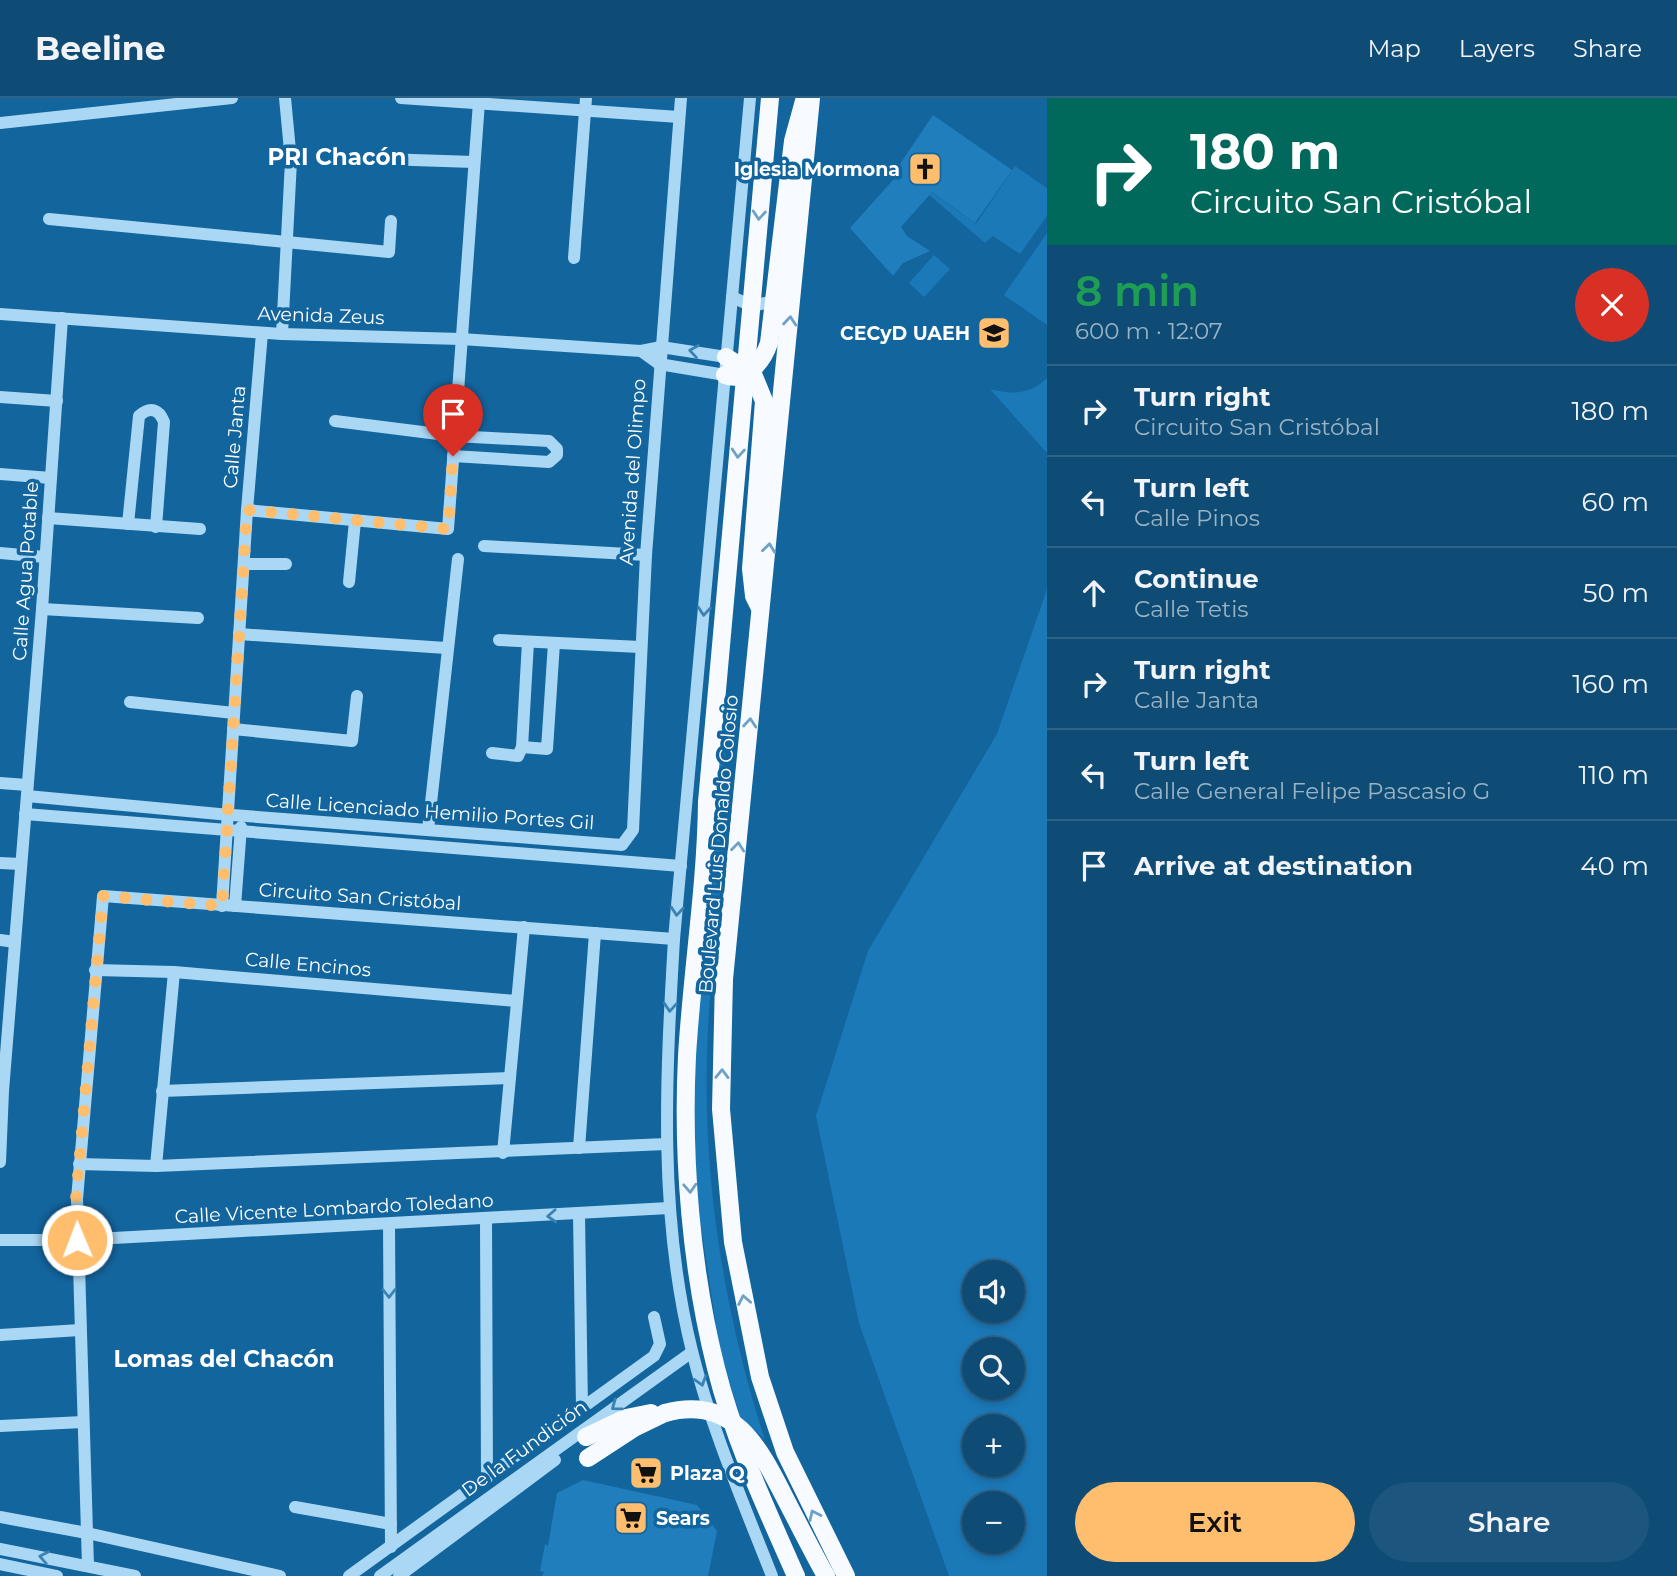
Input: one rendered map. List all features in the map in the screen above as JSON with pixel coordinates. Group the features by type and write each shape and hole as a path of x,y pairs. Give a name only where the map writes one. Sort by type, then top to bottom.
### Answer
{"main road":[{"name":"Boulevard Luis Donaldo Colosio","path":"770,98 707,802 707,850 687,1058 690,1194 696,1255 715,1367 745,1460 796,1576"},
{"name":"Boulevard Luis Donaldo Colosio","path":"808,98 724,979 724,1136 733,1242 760,1377 785,1452 846,1576"},
{"path":"725,366 736,377 750,370 760,361 769,343 793,141 808,98"},
{"path":"750,370 762,393 764,431 751,569 754,596 761,609"},
{"path":"586,1437 641,1412 665,1413 703,1409 722,1416 747,1434 764,1457 826,1576"},
{"path":"588,1458 634,1428 665,1413"}],"street":[{"path":"0,122 232,98"},
{"path":"282,334 291,161 285,98"},
{"path":"401,98 585,104 679,117"},
{"name":"Avenida del Olimpo","path":"622,845 634,830 640,648 681,98"},
{"path":"750,98 674,939 666,1072 666,1144 669,1208 692,1352 746,1515 772,1576"},
{"path":"335,421 454,436 550,441 557,449 557,455 550,462 453,456 454,436 474,162 479,102"},
{"path":"574,258 585,104"},
{"path":"354,159 474,162"},
{"path":"50,219 389,252 391,220"},
{"path":"732,297 752,306 774,301"},
{"name":"Avenida Zeus","path":"0,314 282,334 461,339 641,351 661,346 725,366"},
{"name":"Calle Agua Potable","path":"0,1162 4,1015 15,942 43,609 62,318"},
{"name":"Calle Janta","path":"262,333 247,510 448,529 453,456"},
{"path":"641,351 659,365 725,366"},
{"path":"0,397 57,401"},
{"path":"128,524 139,416 146,410 154,409 161,414 164,422 156,527"},
{"path":"720,429 744,422 764,431"},
{"path":"0,474 51,478"},
{"path":"228,906 226,832 247,510"},
{"path":"48,518 200,529"},
{"path":"349,582 355,521"},
{"path":"484,546 646,555"},
{"path":"0,553 45,557"},
{"path":"428,830 446,648 458,559"},
{"path":"245,564 286,564"},
{"path":"43,609 198,618"},
{"path":"239,634 446,648"},
{"path":"499,640 640,648"},
{"path":"520,752 528,642"},
{"path":"492,753 548,749 554,643"},
{"path":"233,729 352,741 357,696"},
{"path":"130,702 234,713"},
{"name":"Calle Licenciado Hemilio Portes Gil","path":"0,783 27,790 227,815 622,845"},
{"path":"25,814 681,866"},
{"path":"228,906 242,816"},
{"path":"0,863 21,864"},
{"name":"Circuito San Cristóbal","path":"88,1566 77,1240 79,1164 103,896 674,939"},
{"path":"503,1153 524,927"},
{"path":"579,1148 595,933"},
{"path":"0,940 15,942"},
{"name":"Calle Encinos","path":"95,970 174,972 517,1001"},
{"path":"156,1166 174,972"},
{"path":"162,1091 510,1078"},
{"path":"79,1164 156,1166 666,1144"},
{"name":"Calle Vicente Lombardo Toledano","path":"0,1240 77,1240 486,1220 669,1208"},
{"path":"579,1214 582,1408"},
{"path":"486,1220 487,1478"},
{"path":"389,1224 391,1547"},
{"path":"349,1576 654,1356 660,1344 654,1317"},
{"path":"0,1335 80,1329"},
{"name":"De la Fundición","path":"380,1576 692,1352"},
{"path":"0,1426 83,1422"},
{"path":"399,1576 586,1437"},
{"path":"295,1507 391,1524"},
{"path":"0,1517 87,1532 280,1576"},
{"path":"0,1549 135,1576"},
{"path":"0,1564 51,1575"}],"shaded area":[{"path":"1015,166 1047,188 1047,216 1020,254 993,236 985,243 898,168 976,224"},
{"path":"1047,233 1047,325 1004,295"},
{"path":"934,255 950,269 924,297 909,283"},
{"path":"1047,378 1047,453 990,389 1021,392 1035,387"},
{"path":"1047,589 1047,1576 949,1576 859,1323 816,1116 868,951 997,734"},
{"path":"722,730 725,730 726,804 708,1022 709,1151 713,1200 728,1297 738,1346 765,1440 740,1416 720,1351 695,1187 694,1053"}],"building":[{"path":"933,115 1012,170 975,223 932,192 901,227 907,236 930,251 903,263 893,276 850,228 902,170 898,167"},
{"name":"Sears","path":"583,1480 697,1505 717,1531 708,1576 542,1576 544,1572 540,1571 545,1544 548,1546 557,1493"}],"place":[{"name":"Iglesia Mormona","path":"925,169"},
{"name":"CECyD UAEH","path":"994,333"},
{"name":"Plaza Q","path":"646,1473"},
{"name":"Sears","path":"631,1518"}],"district":[{"name":"PRI Chacón","path":"337,157"},
{"name":"Lomas del Chacón","path":"224,1359"}],"route":[{"path":"77,1240 76,1199 103,896 222,906 247,510 448,529 453,456"}]}
